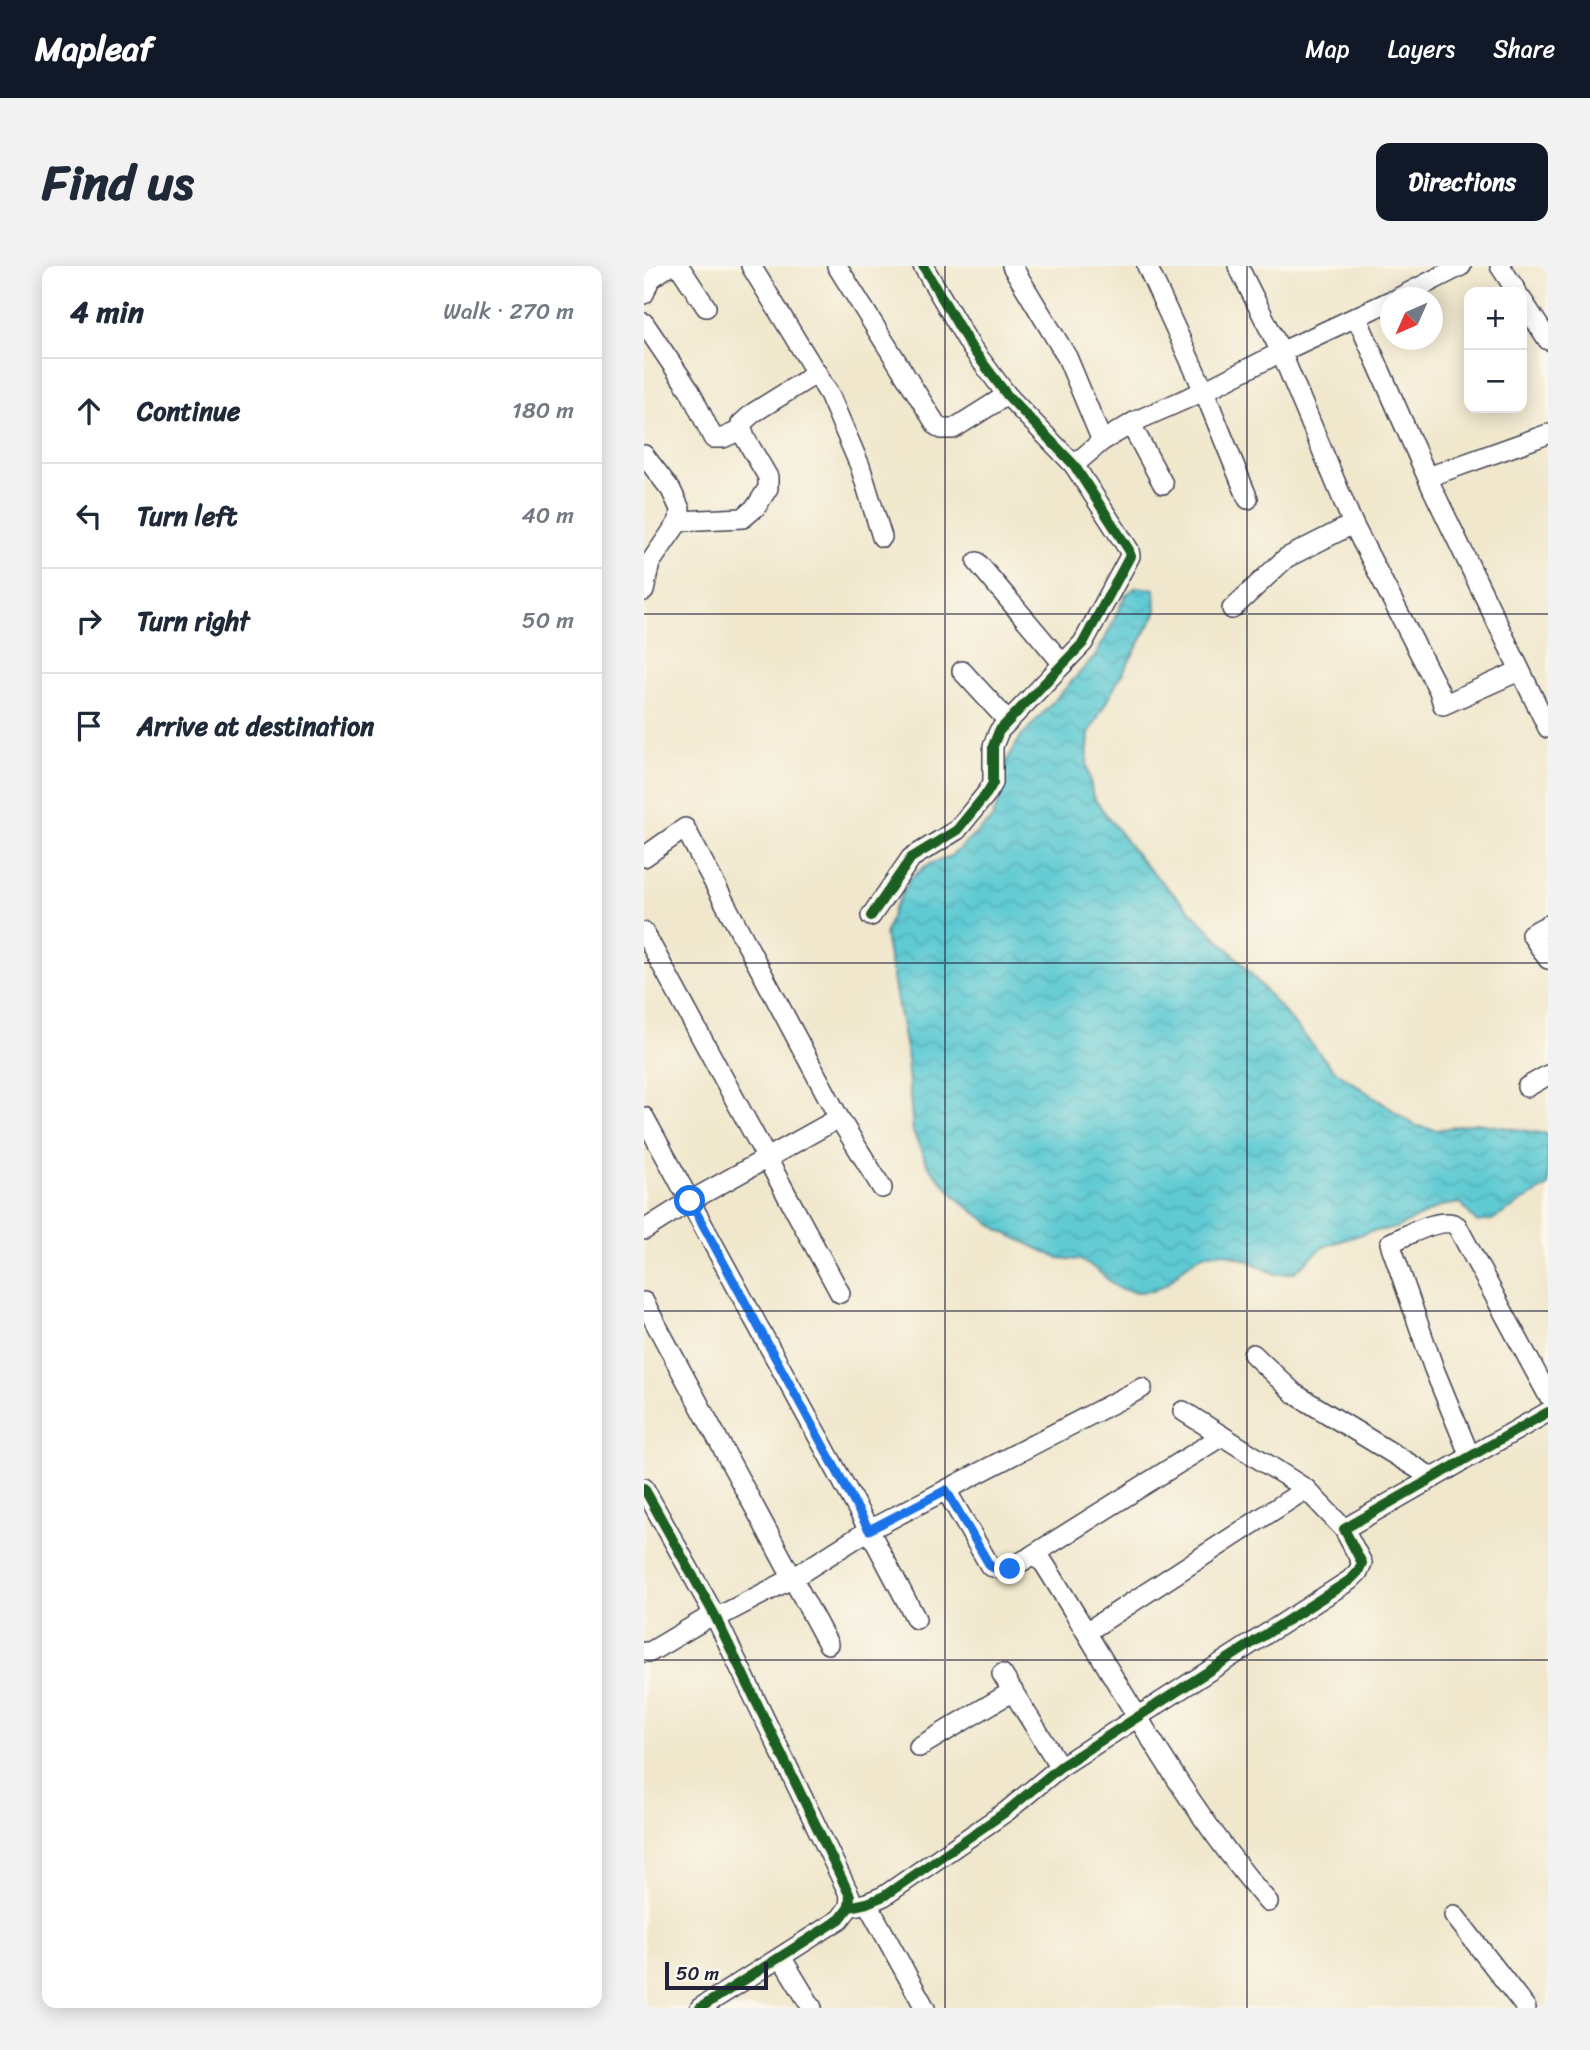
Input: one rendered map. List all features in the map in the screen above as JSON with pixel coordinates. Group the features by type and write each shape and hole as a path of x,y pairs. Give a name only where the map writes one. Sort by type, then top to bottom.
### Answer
{"street":[{"path":"644,303 650,279 675,266 706,307"},
{"path":"751,266 830,394 860,466 881,537"},
{"path":"837,266 937,426 953,429 1007,395"},
{"path":"870,916 911,858 957,830 987,793 993,783 994,741 999,731 1083,643 1130,556 1129,550 1074,465 1007,395 971,347 923,266"},
{"path":"1012,266 1067,357 1102,441"},
{"path":"1147,266 1204,391 1248,499"},
{"path":"1238,266 1281,352 1353,524 1439,691 1443,705 1519,671"},
{"path":"1420,287 1461,266"},
{"path":"1506,268 1515,287"},
{"path":"1074,465 1102,441 1134,422 1380,306"},
{"path":"1527,308 1548,340"},
{"path":"1357,318 1428,477 1548,729"},
{"path":"644,323 690,391 713,438 723,438 741,430"},
{"path":"679,521 743,518 756,507 768,488 768,477 741,430 743,420 817,373"},
{"path":"1134,422 1135,432 1163,484"},
{"path":"1428,477 1548,434"},
{"path":"644,455 671,490 680,509 679,521 647,563 644,591"},
{"path":"1232,608 1286,558 1353,524"},
{"path":"977,562 1063,664"},
{"path":"962,671 1008,721"},
{"path":"644,857 685,828 839,1118 881,1188"},
{"path":"1548,925 1531,934 1548,959"},
{"path":"644,932 840,1293"},
{"path":"1527,1087 1548,1075"},
{"path":"644,1118 916,1619"},
{"path":"644,1230 690,1201 839,1118"},
{"path":"1467,1449 1399,1276 1390,1242 1443,1222 1452,1222 1457,1226 1548,1395"},
{"path":"644,1302 828,1644"},
{"path":"1253,1354 1294,1394 1433,1478"},
{"path":"644,1652 650,1652 793,1578 869,1530 1142,1388"},
{"path":"700,2008 858,1905 884,1896 1007,1811 1060,1767 1350,1580 1358,1572 1362,1563 1344,1529 1306,1489 1183,1411"},
{"path":"1344,1529 1548,1412"},
{"path":"946,1490 990,1566 1004,1570 1031,1556 1222,1436"},
{"path":"644,1488 715,1616 850,1896 925,2008"},
{"path":"1087,1631 1306,1489"},
{"path":"1031,1556 1043,1562 1174,1776 1233,1861 1268,1902"},
{"path":"1002,1674 1060,1767"},
{"path":"919,1747 1013,1691"},
{"path":"1454,1915 1526,2008"},
{"path":"781,1957 812,2008"}],"water":[{"path":"1136,587 1155,589 1156,613 1089,733 1087,765 1093,797 1143,863 1239,960 1333,1069 1416,1126 1437,1130 1476,1123 1548,1134 1548,1186 1492,1220 1476,1222 1461,1203 1441,1206 1396,1228 1368,1232 1323,1247 1294,1273 1276,1274 1222,1252 1202,1255 1185,1266 1168,1283 1153,1291 1135,1292 1119,1289 1097,1270 1080,1260 1058,1258 1001,1231 962,1203 928,1166 913,1132 906,1049 885,935 893,911 910,879 927,865 951,856 992,819 1001,796 1007,760 1020,738 1095,656 1125,596"}],"cycle path":[{"path":"871,916 911,858 957,830 987,793 993,783 993,746 999,731 1083,643 1130,556 1129,550 1074,465 1007,395 971,347 923,266"},
{"path":"849,1907 884,1896 1007,1811 1060,1767 1350,1580 1362,1563 1344,1529 1548,1412"},
{"path":"644,1488 714,1614 850,1896 849,1907 840,1919 700,2008"}],"route":[{"path":"690,1201 869,1530 946,1490 990,1566 998,1570 1010,1569"}]}
